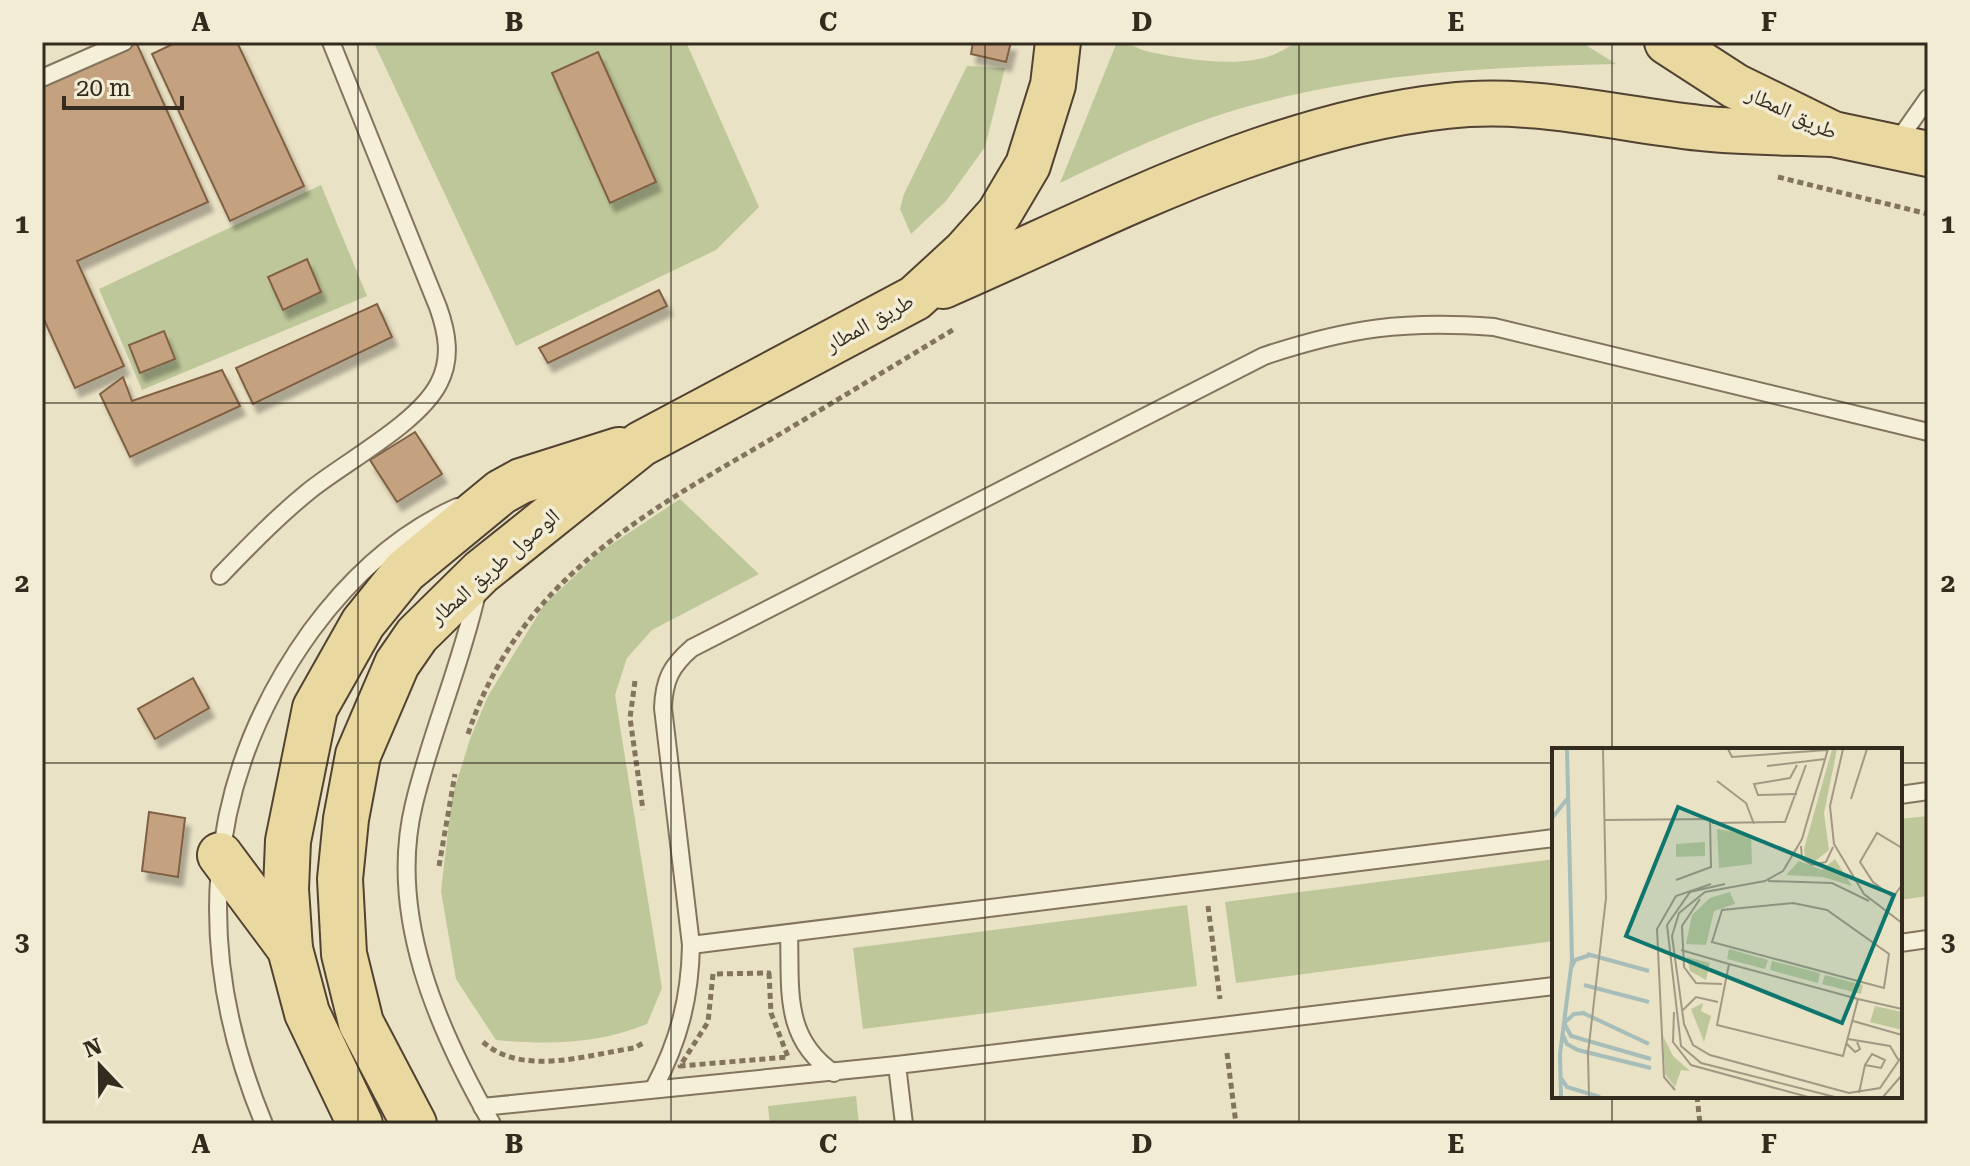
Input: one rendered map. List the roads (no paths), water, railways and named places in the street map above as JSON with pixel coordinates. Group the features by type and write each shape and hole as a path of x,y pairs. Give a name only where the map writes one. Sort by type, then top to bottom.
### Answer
{"main road":[{"name":"طريق المطار","path":"641,444 915,298 999,214 1028,165 1053,85 1058,42"},
{"name":"طريق المطار","path":"1667,42 1735,86 1833,134 1911,150"},
{"path":"915,298 1232,158 1313,133 1448,105 1557,107 1701,128 1833,134"},
{"path":"360,1124 307,1013 290,949 286,889 288,841 315,708 363,623 405,571 501,492 546,472 641,444"},
{"name":"الوصول طريق المطار","path":"414,1124 361,1023 344,954 340,879 346,819 358,755 397,664 417,635 481,572 641,444"},
{"path":"220,855 290,949"}],"lane":[{"path":"42,78 124,42"},
{"path":"220,576 308,492 426,404 440,382 447,357 446,332 438,307 331,42"},
{"path":"1911,150 1910,129 1928,98"},
{"path":"654,1088 671,1055 683,1019 690,982 691,945 663,708 664,685 674,663 692,648 1264,356 1324,336 1378,326 1433,322 1494,327 1928,432"},
{"path":"264,1124 238,1058 228,1018 218,940 220,855 226,814 252,733 293,657 347,587 406,534 436,516 501,492"},
{"path":"481,572 458,665 413,808 407,862 409,916 421,968 492,1124"},
{"path":"1902,795 1928,791"},
{"path":"691,945 1552,838"},
{"path":"789,933 795,1025 808,1052 834,1073"},
{"path":"1902,943 1928,939"},
{"path":"482,1107 834,1073 1552,986"},
{"path":"897,1065 904,1124"}]}
